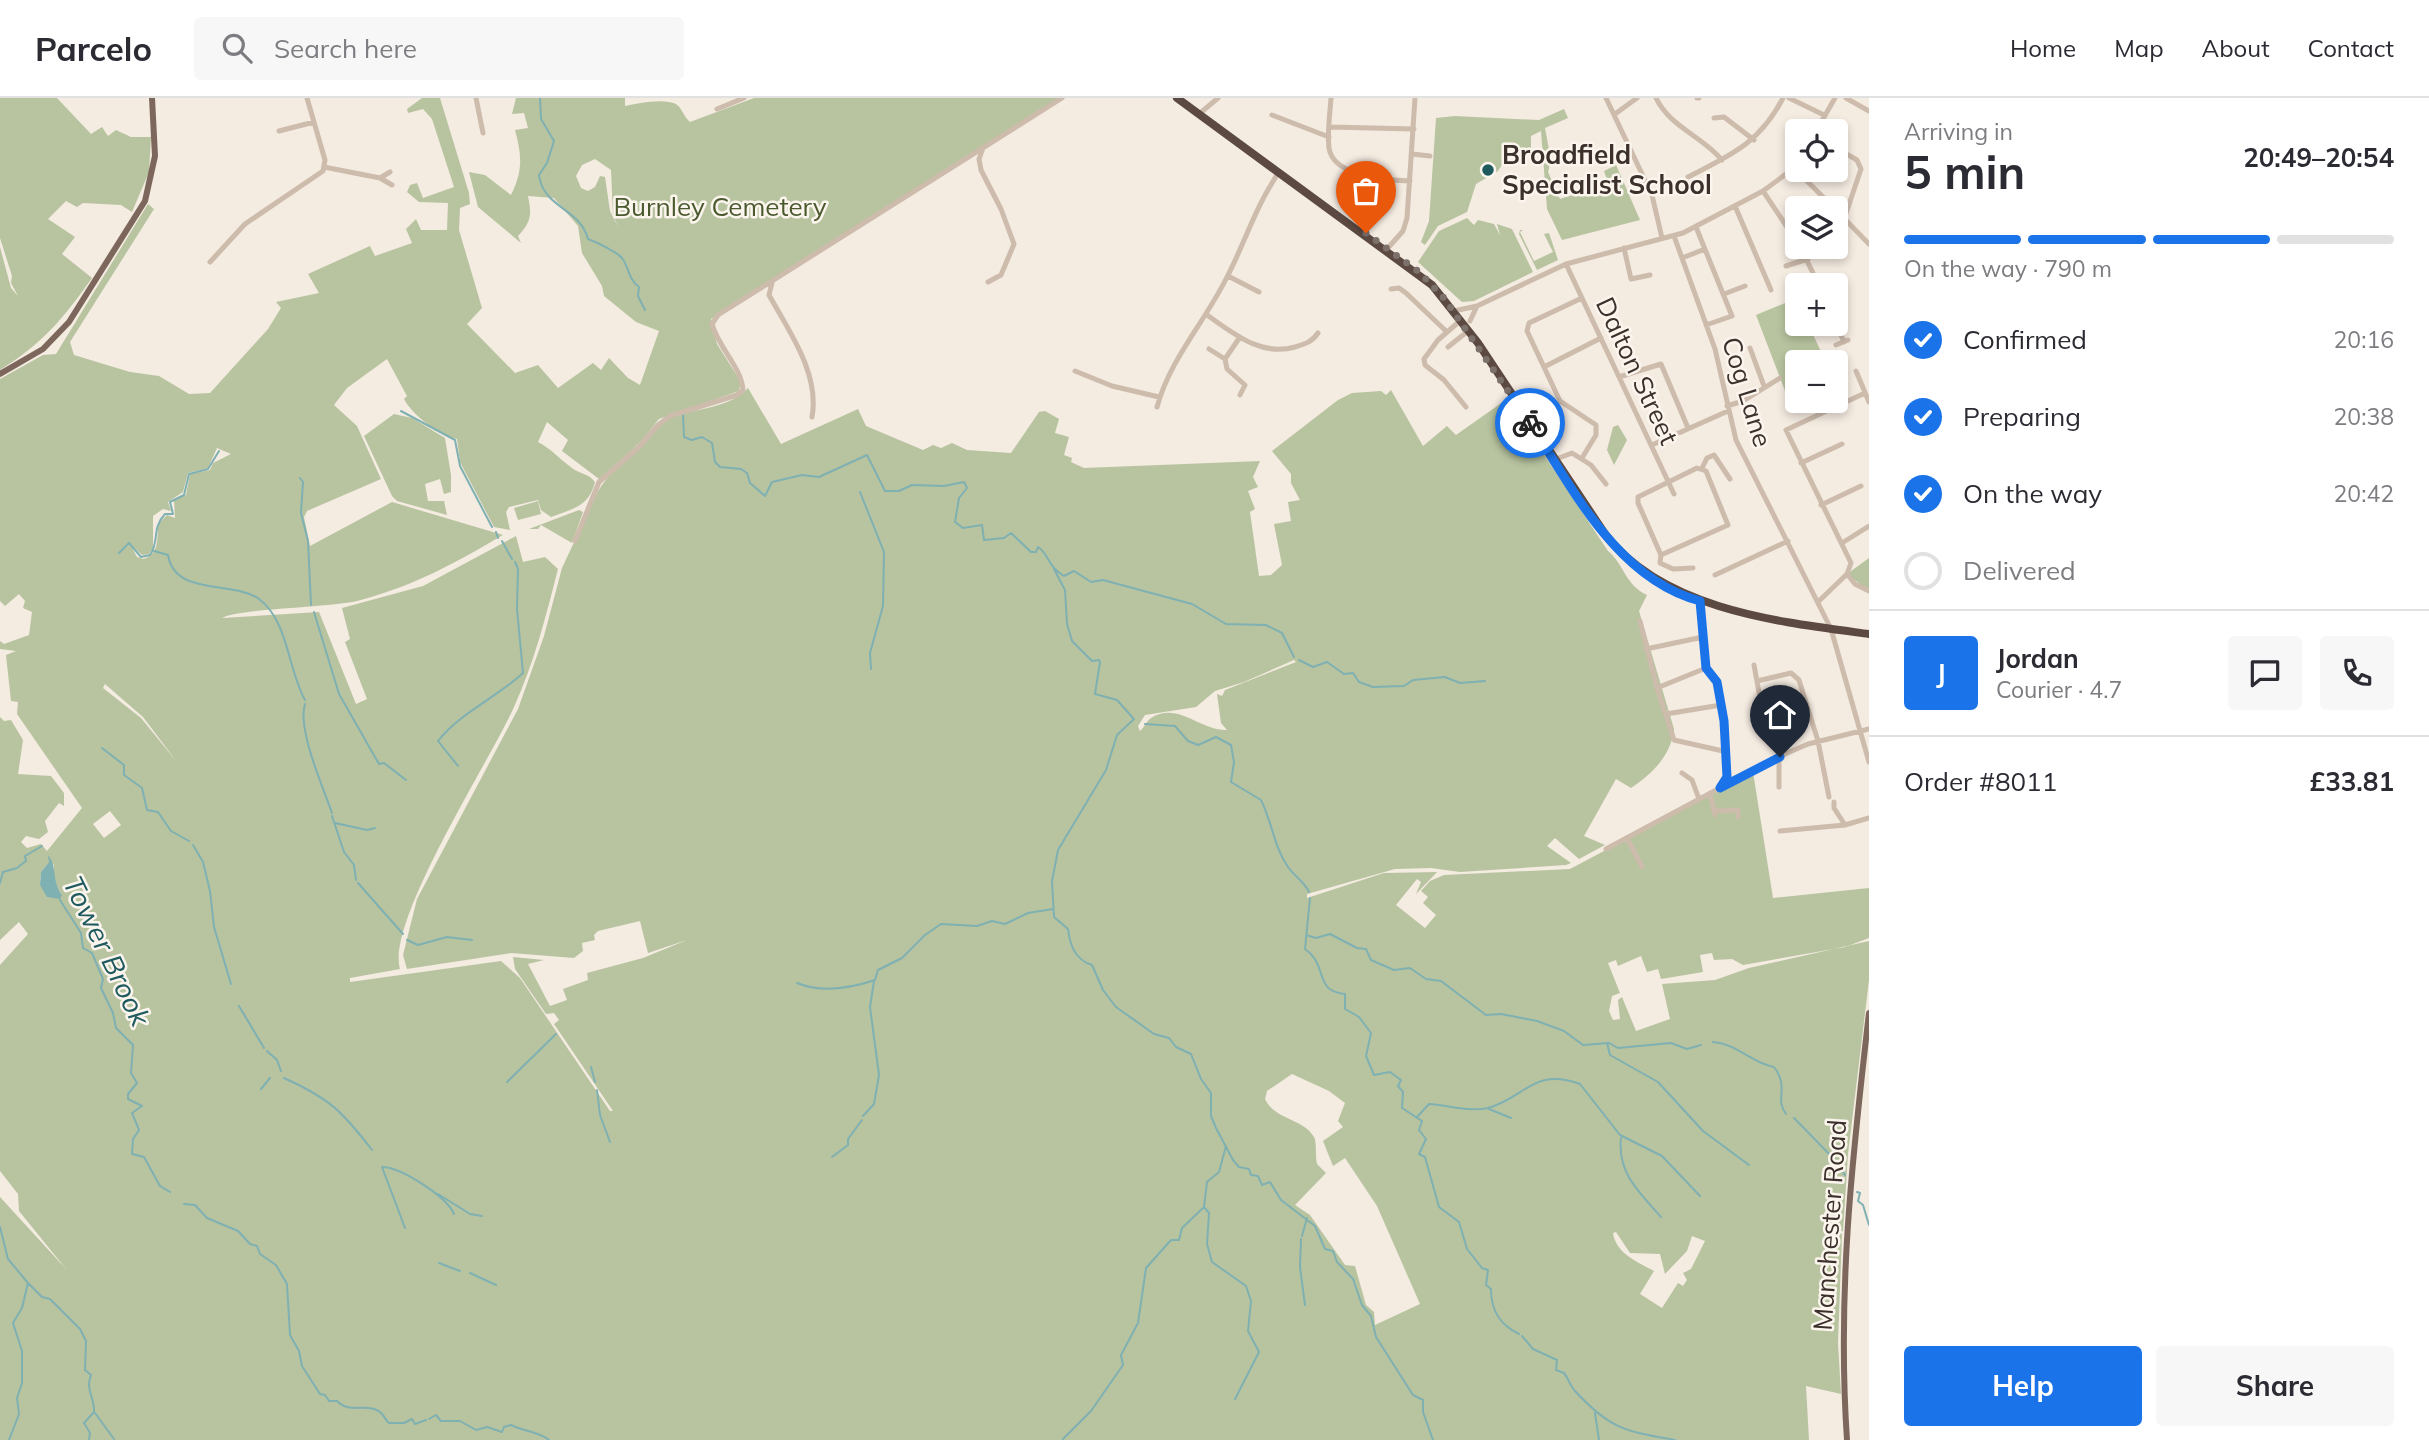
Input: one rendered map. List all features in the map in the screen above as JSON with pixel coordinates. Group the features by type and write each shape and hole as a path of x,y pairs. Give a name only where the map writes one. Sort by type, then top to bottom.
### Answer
{"highway":[{"path":"1177,98 1419,272 1465,321 1468,331 1618,552 1672,590 1700,600 1831,629 1869,634"}],"main road":[{"path":"0,374 43,349 69,322 145,201 155,156 152,98"},
{"name":"Manchester Road","path":"1847,1440 1842,1343 1843,1283 1852,1152 1869,1013"}],"street":[{"path":"210,262 245,224 319,176 326,160 307,98"},
{"path":"476,98 483,133"},
{"path":"717,109 744,98"},
{"path":"575,541 599,482 639,447 658,425 670,416 743,390 741,379 715,338 713,319 1062,98"},
{"path":"1199,114 1218,98"},
{"path":"1331,98 1329,151 1335,159 1364,178 1410,181"},
{"path":"1387,249 1403,231 1410,181 1415,98"},
{"path":"1606,98 1652,195 1662,238"},
{"path":"1615,114 1637,98"},
{"path":"1656,98 1669,119 1700,138 1722,160"},
{"path":"1688,177 1754,140 1771,121 1783,98"},
{"path":"1789,98 1824,115"},
{"path":"1822,119 1835,98"},
{"path":"1846,98 1869,111"},
{"path":"1272,115 1329,137"},
{"path":"1714,118 1724,117 1754,140"},
{"path":"279,131 314,122"},
{"path":"1330,127 1414,129"},
{"path":"983,148 979,159 981,170 1001,209 1014,244 1001,275 988,282"},
{"path":"1412,154 1430,156"},
{"path":"1848,155 1857,160 1861,169 1848,207"},
{"path":"324,167 380,177 391,185"},
{"path":"1157,407 1168,372 1207,315 1228,276 1259,202 1280,171"},
{"path":"380,177 390,173"},
{"path":"1454,311 1477,306 1566,264 1674,236 1696,227 1763,191 1785,175"},
{"path":"1810,182 1823,196"},
{"path":"1763,191 1785,224"},
{"path":"1735,206 1771,290"},
{"path":"1848,223 1869,244"},
{"path":"1696,227 1732,316 1706,325"},
{"name":"Cog Lane","path":"1674,236 1715,349 1736,440 1831,629 1869,762"},
{"path":"1624,248 1631,279 1650,275"},
{"path":"1682,258 1705,249"},
{"path":"1786,267 1808,259 1814,273"},
{"name":"Dalton Street","path":"1566,264 1674,494"},
{"path":"1228,276 1259,292"},
{"path":"774,281 769,295 806,365 813,387 815,400 812,417"},
{"path":"1724,294 1745,286"},
{"path":"1391,289 1399,288 1406,293 1447,332"},
{"path":"1582,298 1527,327 1560,401 1596,425 1596,435 1582,457"},
{"path":"1466,407 1444,380 1425,365 1430,349 1447,332 1465,321 1477,306"},
{"path":"1207,315 1263,349 1283,350 1314,340 1318,333"},
{"path":"1448,347 1468,331"},
{"path":"1836,345 1846,341 1843,336"},
{"path":"1240,337 1225,359 1227,369 1245,385 1240,395"},
{"path":"1544,367 1601,338"},
{"path":"1750,348 1764,386"},
{"path":"1209,349 1225,359"},
{"path":"1619,377 1661,364 1688,428"},
{"path":"1075,371 1112,386 1159,397"},
{"path":"1856,371 1869,402"},
{"path":"1652,445 1728,409 1780,378"},
{"path":"1819,601 1847,575 1850,563 1786,430 1865,393"},
{"path":"1801,463 1840,447"},
{"path":"1554,460 1568,452 1582,457 1606,484"},
{"path":"1693,568 1667,568 1660,562 1661,555 1638,503 1638,497 1667,480 1702,468 1707,458 1714,455 1730,479"},
{"path":"1661,555 1728,525 1727,517 1702,468"},
{"path":"1821,505 1861,486"},
{"path":"1842,543 1869,526"},
{"path":"1715,575 1788,541"},
{"path":"1847,575 1855,584 1869,591"},
{"path":"1700,600 1706,668 1717,682 1721,705 1727,777 1723,786"},
{"path":"1640,621 1674,740 1723,751"},
{"path":"1646,649 1703,637"},
{"path":"1754,665 1764,720"},
{"path":"1657,688 1706,668"},
{"path":"1757,681 1791,673 1798,680 1818,741 1831,799 1845,825"},
{"path":"1666,714 1721,705"},
{"path":"1606,849 1780,757 1818,741 1869,729"},
{"path":"1779,787 1780,757"},
{"path":"1682,773 1692,780 1699,799"},
{"path":"1723,786 1744,779"},
{"path":"1710,793 1715,813 1738,810 1738,817"},
{"path":"1780,831 1845,825 1869,818"},
{"path":"1627,838 1642,867"}],"green space":[{"path":"0,98 57,98 91,134 102,127 108,136 116,130 131,137 151,137 149,172 132,212 121,205 83,203 77,207 66,201 48,219 75,237 62,254 92,278 51,329 0,370 0,247 11,288 18,296 11,283 12,276 0,238"},
{"name":"Burnley Cemetery","path":"422,98 440,98 469,193 470,204 460,208 459,230 482,308 467,324 515,373 538,365 558,388 593,363 601,370 609,358 628,378 640,385 659,331 636,322 604,296 602,286 582,253 578,226 554,198 528,196 529,218 526,227 518,236 521,243 478,207 469,172 485,175 511,195 518,178 520,163 515,130 528,128 524,113 512,114 516,98 625,98 625,106 665,101 676,104 690,122 754,98 1062,98 711,319 717,344 741,382 739,391 659,419 642,441 673,417 723,404 741,395 748,388 781,444 858,409 866,426 923,450 933,445 941,448 952,443 967,450 1011,453 1039,412 1045,411 1059,419 1055,433 1069,437 1064,455 1084,468 1260,461 1253,477 1258,487 1248,491 1255,509 1250,512 1259,576 1271,575 1282,565 1274,524 1291,521 1288,502 1300,500 1291,483 1291,474 1272,451 1338,400 1352,393 1381,391 1386,395 1391,390 1423,446 1447,426 1456,435 1507,399 1608,551 1634,586 1647,595 1639,611 1674,729 1669,748 1653,770 1631,788 1616,779 1584,836 1605,845 1579,859 1555,838 1547,846 1571,863 1460,872 1431,868 1395,869 1307,894 1307,898 1384,873 1437,872 1416,894 1421,882 1417,879 1396,905 1425,928 1436,915 1423,903 1428,897 1421,891 1430,881 1444,875 1570,869 1753,772 1773,898 1869,888 1869,938 1849,946 1869,941 1869,980 1848,1154 1843,1231 1837,1232 1842,1234 1838,1343 1841,1394 1806,1386 1809,1440 0,1440 0,1197 66,1269 19,1211 18,1194 0,1171 0,965 28,934 19,922 0,940 0,717 4,721 11,720 23,740 18,774 51,776 64,793 64,806 59,803 45,821 48,832 39,839 26,836 21,842 27,848 41,844 47,851 82,808 17,714 18,702 11,701 6,655 16,651 0,649 0,641 4,644 29,635 32,612 23,608 25,601 19,594 5,606 0,601 0,379 43,355 56,354 148,204 154,209 70,342 74,355 130,372 159,376 189,394 210,393 268,329 281,308 276,302 319,293 308,274 370,246 375,256 412,243 406,229 416,219 421,230 447,230 448,203 419,202 407,192 410,185 417,183 423,198 454,187 432,119 423,109 408,113 407,109","holes":["595,159 611,170 613,215 618,227 610,211 605,177 600,176 595,187 588,191 581,188 576,176 582,165","387,359 407,396 404,399 413,412 434,429 457,439 460,462 494,527 510,530 506,512 509,507 538,500 541,510 551,517 579,506 589,497 595,482 538,442 547,422 568,440 562,451 599,479 632,450 597,493 562,568 544,636 518,709 417,899 403,955 407,969 511,953 574,958 583,951 582,943 595,940 594,935 598,931 640,921 648,953 687,940 643,958 587,973 588,980 563,989 567,1000 550,1006 528,964 544,960 513,957 515,969 546,1014 554,1013 559,1020 554,1024 613,1111 610,1111 520,978 501,961 350,982 350,978 400,969 400,946 409,915 443,840 514,707 534,656 558,569 545,557 523,562 516,536 423,586 342,608 350,639 345,642 367,699 356,704 319,612 222,618 247,612 361,600 435,572 503,535 392,502 310,546 304,517 307,511 381,479 357,426 334,405 347,388","217,448 231,454 213,463 210,470 190,474 186,495 174,499 175,518 167,515 158,524 155,549 148,557 137,557 130,544 119,553 129,543 142,555 149,554 153,548 153,516 163,509 171,511 168,502 183,492 188,473 208,468","1294,660 1296,662 1225,690 1222,696 1217,694 1221,723 1227,730 1170,713 1151,718 1140,731 1138,726 1145,715 1196,707 1215,691 1244,682","105,684 143,717 177,762 141,718 103,688","110,811 121,825 104,838 93,824","49,862 54,865 53,882 62,895 40,885 41,872","1833,949 1749,968 1715,980 1662,984 1670,1019 1636,1031 1622,997 1618,1000 1620,1019 1613,1020 1609,1011 1612,996 1620,993 1608,963 1616,960 1618,966 1641,956 1647,972 1658,969 1661,979 1703,972 1700,955 1712,953 1714,960 1732,959 1743,965","1292,1074 1329,1091 1345,1103 1338,1121 1343,1127 1323,1141 1333,1166 1345,1158 1377,1206 1420,1304 1375,1325 1374,1312 1366,1305 1355,1266 1345,1265 1310,1215 1295,1205 1326,1173 1317,1164 1314,1137 1303,1126 1275,1111 1265,1099 1267,1091","1616,1232 1630,1253 1660,1254 1665,1274 1687,1251 1692,1236 1705,1241 1691,1269 1683,1273 1687,1280 1683,1286 1678,1283 1662,1308 1640,1294 1654,1271 1623,1252 1613,1233"]},
{"path":"1564,109 1568,118 1545,128 1551,160 1548,172 1560,199 1608,183 1604,171 1614,166 1605,153 1610,151 1640,220 1562,240 1547,209 1541,131 1531,136 1531,149 1517,156 1510,152 1498,171 1476,184 1467,212 1438,226 1425,245 1421,242 1429,221 1436,118 1455,116 1539,120"},
{"path":"1467,218 1474,225 1478,220 1494,224 1500,235 1497,224 1512,229 1533,272 1474,301 1462,302 1418,262 1439,231"},
{"path":"1520,230 1523,230 1520,232 1534,261 1553,252 1544,234 1549,233 1558,260 1537,270 1519,234"},
{"path":"1785,303 1785,336 1814,336 1820,350 1785,350 1785,391 1756,315"},
{"path":"394,414 412,418 445,438 451,492 444,494 440,479 425,484 428,501 444,501 447,515 397,501 392,496 364,436"},
{"path":"1618,425 1627,440 1614,465 1607,450 1613,427"},
{"path":"538,501 541,514 518,520 514,508"},
{"path":"579,510 583,512 572,543 541,525 538,529 529,529"},
{"path":"1869,558 1869,591 1847,574"}],"water":[{"path":"48,855 62,895 60,899 47,897 40,885 41,872 49,862"}],"waterway":[{"path":"540,98 541,119 554,141 547,163 539,175 542,186 554,202 578,221 588,239 622,258 639,287 638,296 645,310"},
{"path":"401,411 455,440 460,466 492,527"},
{"path":"683,415 684,437 692,440 702,437 712,443 715,462 720,467 741,469 747,473 750,483 765,496 772,482 802,475 819,477 867,455 885,491 899,491 912,485 944,486 964,482 967,488 959,498 955,522 963,528 982,525 984,540 1004,538 1011,533 1031,552 1036,552 1038,547 1042,550 1054,568 1064,576 1074,571 1091,582 1103,580 1192,604 1226,624 1266,625 1282,633 1294,657"},
{"path":"119,553 129,543 141,557 150,555 161,519 165,514 173,514 170,502 184,495 189,474 208,469 219,451"},
{"path":"300,478 303,482 301,513 308,541 311,605"},
{"path":"860,492 884,552 883,606 870,653 871,669"},
{"path":"496,532 498,538"},
{"path":"502,541 512,559"},
{"path":"154,551 168,555 173,568 182,577 206,586 248,593 269,608 282,632 305,700"},
{"path":"458,766 438,741 468,713 523,673 517,609 518,569 515,562"},
{"path":"1054,569 1065,590 1067,624 1072,641 1092,661 1100,662 1095,694 1117,700 1134,719 1117,735 1106,770 1058,850 1052,881 1054,917 1068,929 1074,951 1081,960 1092,965 1103,990 1116,1007 1154,1034 1169,1038 1176,1047 1191,1054 1201,1079 1211,1093 1211,1116 1233,1160 1239,1167 1249,1169 1251,1175 1258,1176 1262,1185 1270,1182 1281,1200 1315,1226 1325,1249 1333,1251 1337,1262 1353,1279 1362,1305 1371,1316 1376,1337 1413,1395 1423,1400 1423,1412 1433,1440"},
{"path":"314,612 339,694 379,764 384,763 406,780"},
{"path":"1299,660 1313,667 1327,662 1344,674 1353,673 1359,682 1373,687 1404,686 1413,680 1445,677 1460,683 1485,681"},
{"path":"305,704 303,715 308,743 332,813"},
{"path":"1145,724 1175,726 1188,741 1198,745 1216,737 1231,745 1234,762 1231,782 1261,800 1283,859 1309,892"},
{"path":"102,748 124,765 124,775 142,788 147,810 158,812 171,831 189,841"},
{"path":"332,816 344,852 354,865 356,880"},
{"path":"335,823 367,830 375,828"},
{"path":"193,845 203,862 214,927 231,984"},
{"path":"0,883 3,872 17,868 26,861 25,856 42,846"},
{"path":"358,883 403,934"},
{"path":"1310,898 1305,949 1317,963 1329,988 1345,994 1345,1009 1359,1017 1371,1033 1366,1056 1374,1075 1390,1072 1401,1080 1398,1086 1403,1092 1402,1108 1422,1121 1419,1130 1426,1139 1419,1154 1425,1157 1439,1207 1459,1222 1467,1249 1482,1268 1488,1270 1486,1285 1491,1289 1495,1311 1502,1322 1519,1334"},
{"name":"Tower Brook","path":"60,900 81,933 83,948 92,953 103,979 101,988 113,1013 116,1028 133,1045 131,1073 137,1083 128,1094 128,1099 142,1106 132,1113 139,1130 133,1139 132,1154 144,1157 160,1186 170,1192"},
{"path":"797,983 826,989 866,983 875,980 878,970 902,958 925,935 941,924 977,926 992,921 1005,924 1028,913 1053,909"},
{"path":"1306,935 1316,938 1330,934 1357,948 1366,949 1371,960 1394,970 1410,968 1426,979 1441,981 1486,1015 1501,1014 1537,1021 1564,1031 1583,1045 1609,1043 1618,1048 1671,1043 1687,1049 1701,1045"},
{"path":"407,940 418,945 447,937 472,940"},
{"path":"863,1116 874,1104 879,1075 870,1007 874,981"},
{"path":"239,1006 264,1048"},
{"path":"507,1082 556,1034"},
{"path":"1713,1042 1730,1046 1758,1062 1774,1067 1781,1081 1781,1103 1786,1114"},
{"path":"1607,1043 1610,1055 1658,1082 1703,1131 1749,1165"},
{"path":"267,1051 277,1060 281,1071"},
{"path":"591,1067 595,1082"},
{"path":"261,1089 270,1078"},
{"path":"284,1078 313,1092 334,1107 372,1150"},
{"path":"1417,1117 1429,1104 1466,1109 1488,1108 1540,1081 1551,1079 1580,1084 1620,1135 1662,1156 1700,1196"},
{"path":"597,1090 600,1115 610,1142"},
{"path":"1489,1109 1511,1118"},
{"path":"1794,1118 1836,1161 1845,1175"},
{"path":"832,1157 848,1145 848,1139 862,1120"},
{"path":"1621,1138 1622,1162 1626,1172 1661,1217"},
{"path":"1226,1146 1219,1172 1207,1182 1204,1207 1209,1213 1207,1244 1212,1262 1246,1286 1251,1301 1248,1331 1259,1352 1235,1399"},
{"path":"382,1167 400,1172 422,1184 442,1199 454,1214"},
{"path":"382,1167 405,1228"},
{"path":"1857,1192 1860,1193 1858,1201 1863,1205 1869,1225"},
{"path":"438,1194 470,1214 482,1216"},
{"name":"Tower Brook","path":"184,1204 195,1205 207,1218 238,1231 250,1244 257,1246 260,1254 276,1265 287,1284 290,1335 299,1351 302,1366 320,1394 325,1395 329,1401 336,1401"},
{"path":"1063,1439 1091,1411 1123,1365 1121,1355 1138,1323 1146,1268 1171,1240 1179,1240 1182,1228 1203,1208"},
{"path":"1302,1236 1307,1218"},
{"path":"0,1227 8,1259 28,1283 22,1308 13,1323 22,1351 22,1383 17,1398 19,1414 9,1440"},
{"path":"1301,1239 1300,1267 1305,1305"},
{"path":"439,1263 460,1271"},
{"path":"470,1273 496,1285"},
{"path":"29,1284 42,1297 50,1299 80,1329 86,1341 85,1370 91,1375 89,1385 94,1407 94,1412 84,1423 90,1433 89,1440"},
{"path":"1522,1336 1533,1349 1557,1360 1556,1370 1564,1373 1575,1391 1609,1421 1631,1431 1675,1440"},
{"name":"Tower Brook","path":"337,1401 348,1407 377,1410 389,1423 404,1423 412,1419 415,1424 426,1420"},
{"path":"95,1413 114,1439"},
{"path":"1595,1413 1599,1440"},
{"name":"Tower Brook","path":"429,1419 436,1415 441,1421 460,1421 476,1430 487,1427 502,1432 504,1427 511,1425 549,1440"}],"way so far":[{"path":"1366,233 1419,272 1444,298 1530,423"}],"place":[{"name":"Broadfield Specialist School","path":"1488,170"}],"route":[{"path":"1530,423 1618,552 1672,590 1700,601 1706,668 1717,682 1724,721 1723,751 1727,777 1720,788 1780,757"}]}
